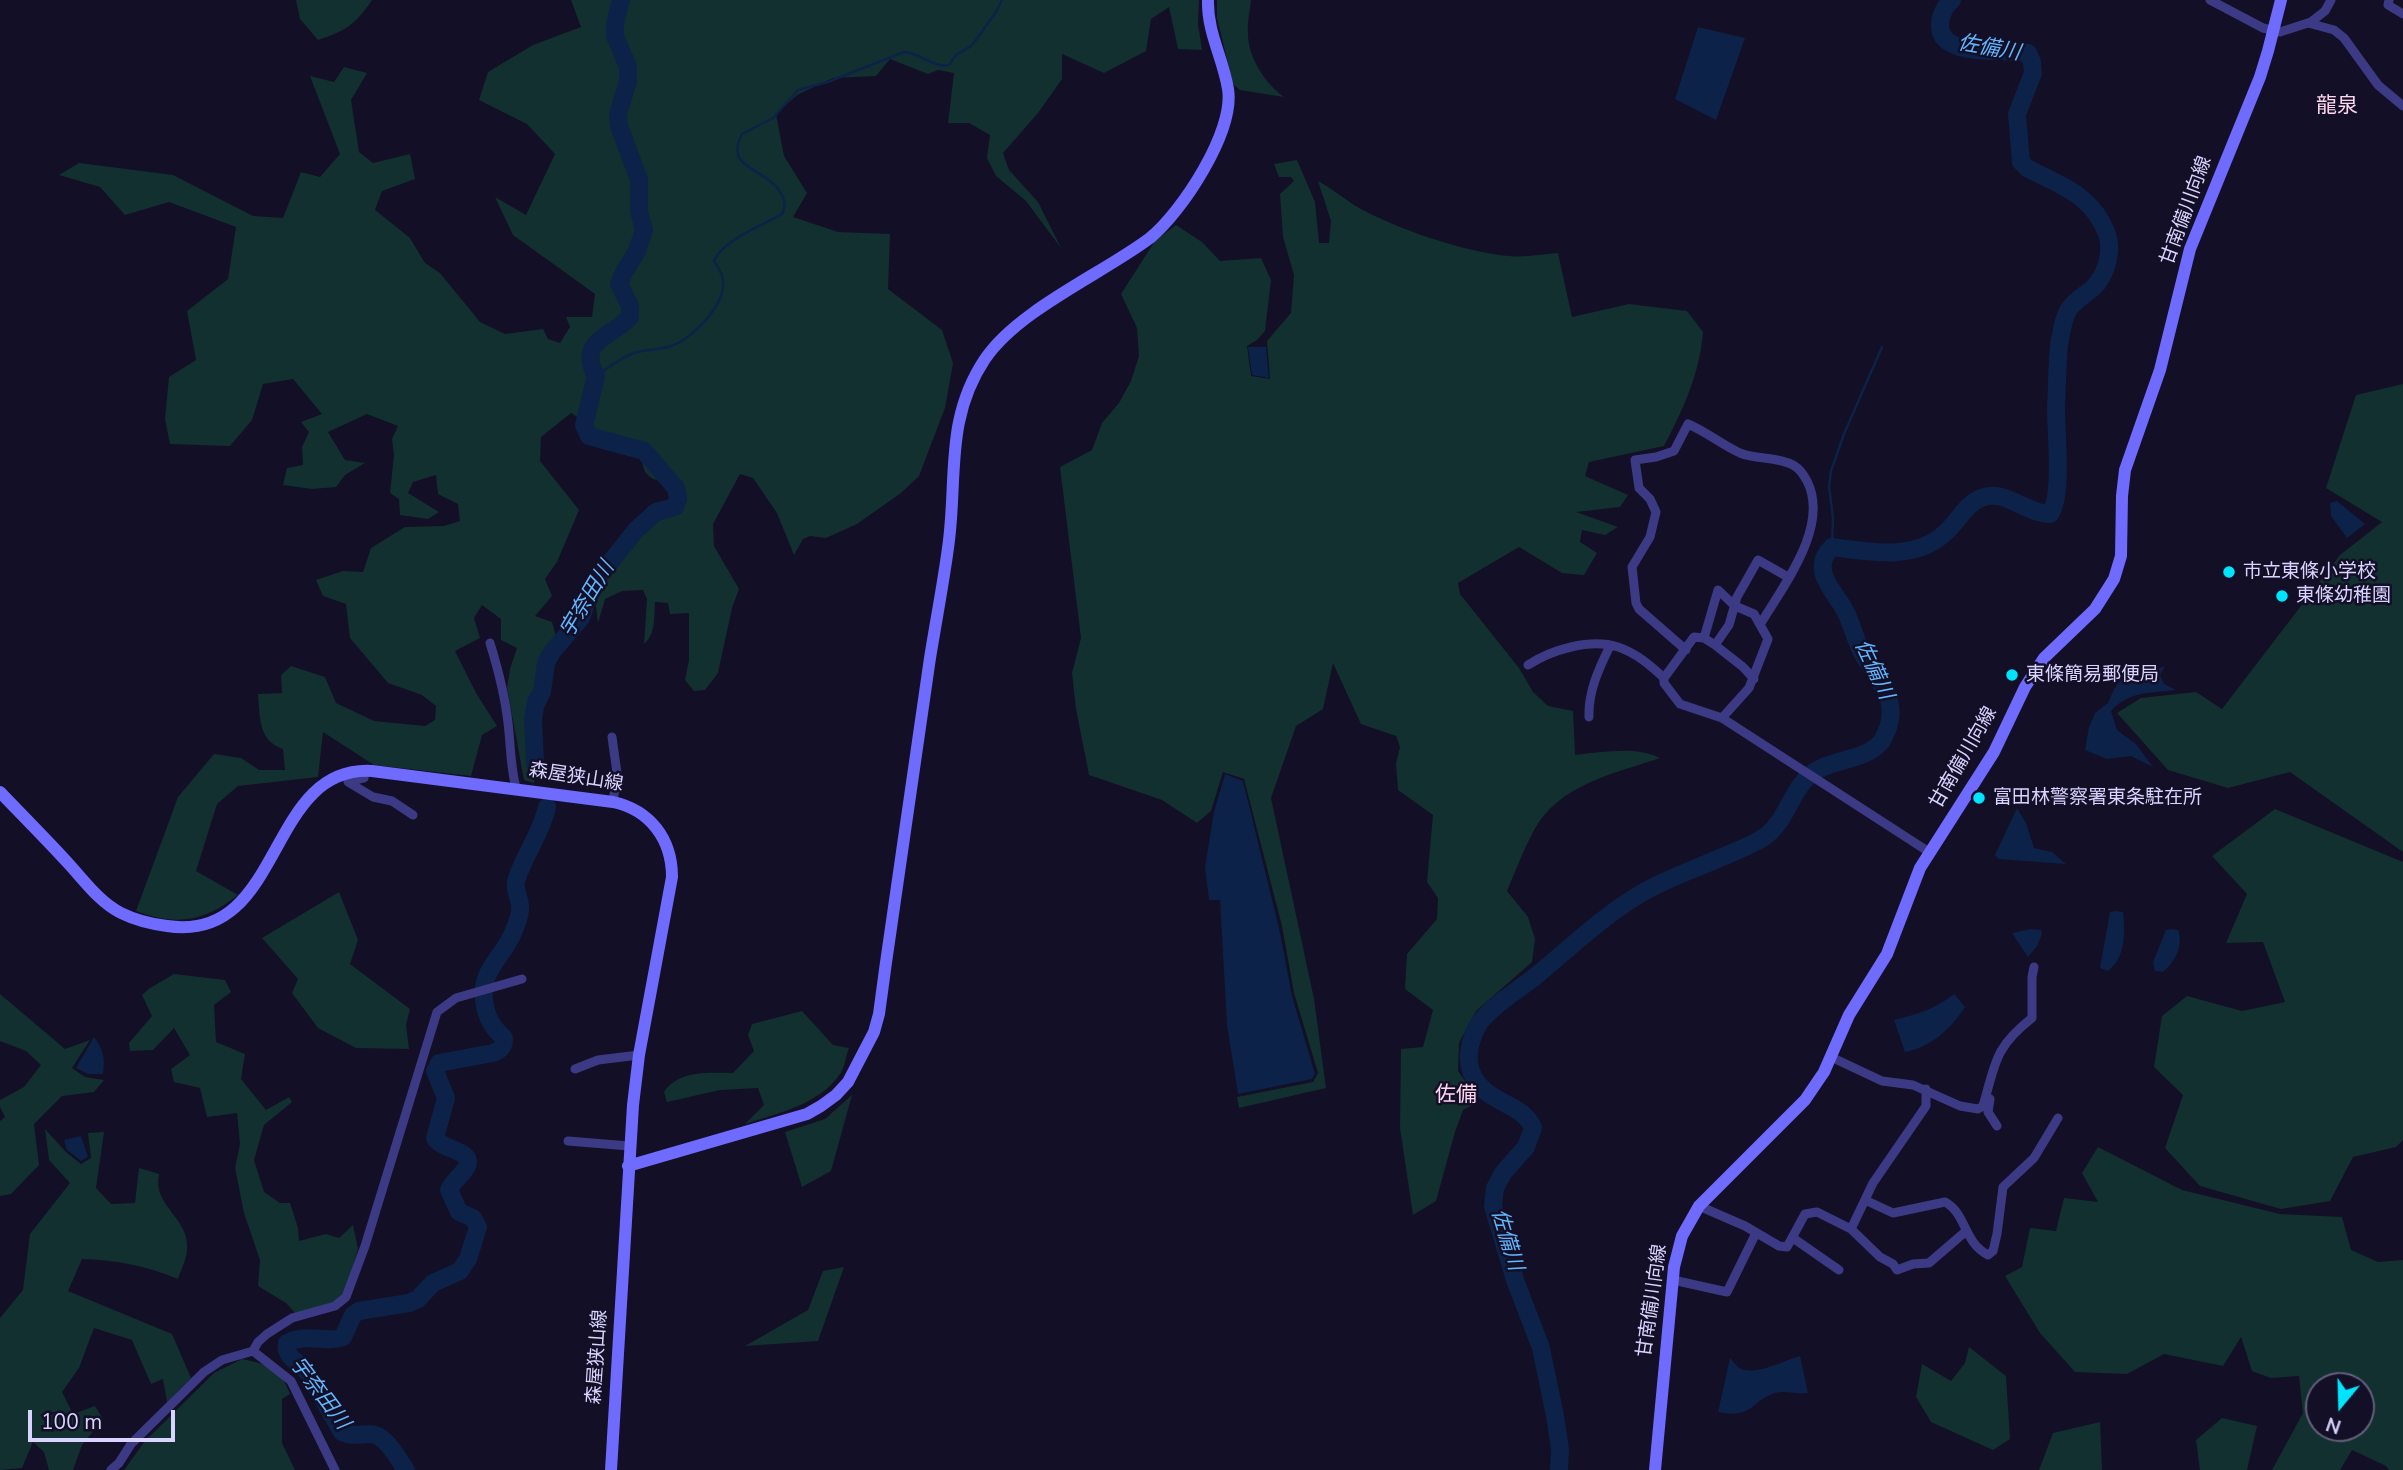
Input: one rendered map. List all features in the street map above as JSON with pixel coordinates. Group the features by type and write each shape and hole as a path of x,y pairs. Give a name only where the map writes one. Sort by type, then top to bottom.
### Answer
{"main road":[{"path":"628,1166 807,1114 836,1095 848,1082 874,1032 879,1014 948,549 954,495 956,433 962,405 986,358 1008,333 1150,238 1185,199 1216,145 1228,110 1226,75 1209,29 1208,0"},
{"name":"甘南備川向線","path":"1655,1470 1673,1280 1682,1236 1699,1206 1805,1100 1824,1072 1849,1015 1887,954 1908,896 1929,852 1994,752 2034,672 2056,646 2095,609 2114,579 2121,555 2125,470 2160,370 2190,249 2255,89 2281,0"},
{"name":"森屋狭山線","path":"0,792 112,907 149,923 171,927 194,927 223,916 250,893 301,805 316,790 341,775 365,770 613,802 639,811 653,823 664,841 672,868 671,891 639,1055 629,1146 611,1470"}],"street":[{"path":"2210,0 2274,31 2286,31 2308,23 2325,11 2331,0"},
{"path":"2389,0 2391,9 2403,14"},
{"path":"2308,23 2334,30 2344,38 2378,85 2403,106"},
{"path":"1686,650 1639,609 1632,567 1650,537 1656,512 1650,499 1639,488 1635,460 1674,451 1688,424 1740,452 1779,459 1794,465 1802,472 1813,492 1808,539 1761,623"},
{"path":"1715,645 1729,625 1737,597 1758,560 1788,577"},
{"path":"1704,638 1718,590 1735,606 1754,614 1768,639 1754,679 1741,700 1723,718"},
{"path":"1664,678 1694,637 1704,638 1715,645 1754,679"},
{"path":"490,643 500,676 508,722 509,757 516,788"},
{"path":"1528,665 1548,652 1572,646 1616,646 1644,660 1664,678 1664,683 1681,704 1723,718 1929,852"},
{"path":"1589,717 1588,702 1591,690 1611,646"},
{"path":"612,737 617,773 613,802"},
{"path":"365,770 364,778 348,782 373,797 392,801 413,815"},
{"path":"1831,1057 1882,1081 1926,1089 1972,1110 1983,1106 1989,1079 2002,1048 2015,1032 2032,1018 2034,967"},
{"path":"111,1470 131,1444 204,1372 222,1360 253,1350 267,1334 292,1318 335,1306 346,1297 365,1247 437,1012 456,998 522,979"},
{"path":"575,1069 598,1060 639,1055"},
{"path":"1851,1229 1873,1183 1926,1106 1926,1089"},
{"path":"1986,1092 1990,1099 1988,1112 1997,1126"},
{"path":"1865,1200 1893,1213 1945,1202 1957,1212 1965,1232 1981,1251 1988,1255 1993,1251 2003,1187 2034,1158 2058,1118"},
{"path":"568,1141 629,1146"},
{"path":"1699,1206 1787,1247 1805,1213 1811,1211 1851,1229 1897,1270 1913,1264 1929,1263 1965,1232"},
{"path":"1673,1280 1727,1292 1756,1233"},
{"path":"1793,1238 1839,1270"},
{"path":"253,1350 292,1381 335,1470"}],"green space":[{"path":"296,0 372,0 350,26 318,40 300,19"},
{"path":"571,0 1199,0 1198,24 1202,50 1178,49 1169,7 1151,19 1146,51 1104,73 1062,54 1062,79 1038,113 1003,153 1009,170 1038,202 1061,248 1026,201 996,176 987,158 990,135 969,123 948,123 954,73 938,70 928,74 890,59 876,76 833,78 797,95 776,114 784,156 807,193 793,217 838,232 890,234 888,289 942,330 953,363 945,408 919,476 901,493 857,524 826,538 810,536 803,539 794,555 777,513 753,478 740,474 713,524 714,546 739,589 732,608 718,673 705,690 694,691 685,680 689,660 689,613 670,614 668,603 655,602 652,630 644,644 647,599 643,590 622,591 605,599 598,623 594,592 602,571 634,529 667,505 674,484 653,479 645,472 642,451 603,449 593,437 589,424 571,413 541,437 540,461 579,510 557,562 545,579 552,596 535,616 552,622 559,647 549,673 547,702 533,727 536,762 534,783 524,780 507,688 517,648 501,640 501,619 482,605 474,618 480,638 455,651 476,693 497,726 482,735 471,776 374,765 323,732 318,777 238,786 217,804 196,871 238,895 213,911 189,919 164,919 136,911 178,797 214,754 241,758 259,770 285,770 283,749 269,740 262,727 258,694 282,693 281,675 291,666 325,677 336,703 374,721 425,726 435,720 436,706 422,695 388,683 350,638 346,604 323,596 316,580 343,571 363,572 371,548 405,527 444,526 460,521 458,504 438,494 436,475 413,482 408,493 439,512 428,519 400,515 399,499 390,493 394,455 392,439 398,426 367,414 328,432 345,460 365,463 345,475 336,487 312,489 283,485 287,468 303,465 302,447 309,432 301,422 322,414 293,379 263,384 252,420 230,446 170,444 165,419 169,377 196,360 187,311 228,279 236,227 169,202 125,215 100,187 59,175 79,163 173,175 253,216 283,218 301,172 320,177 340,154 310,76 334,82 344,67 367,73 351,100 359,152 373,163 410,154 415,179 382,191 375,210 410,238 425,263 440,273 480,322 505,334 543,329 548,339 560,343 570,327 566,317 592,317 595,294 513,235 495,197 526,215 555,154 527,124 479,100 488,72 533,45 581,27"},
{"path":"1217,0 1251,0 1248,30 1251,52 1265,78 1284,97 1240,90 1233,84 1217,18"},
{"path":"1297,160 1315,202 1319,243 1329,243 1331,221 1318,181 1370,213 1408,230 1451,244 1509,256 1558,253 1572,317 1629,304 1687,311 1703,332 1690,391 1664,446 1589,462 1585,476 1628,495 1620,507 1576,512 1618,527 1605,535 1582,530 1580,542 1597,553 1584,575 1562,573 1519,547 1458,583 1460,594 1519,668 1533,692 1548,706 1573,711 1575,755 1630,751 1660,758 1606,776 1572,792 1557,802 1533,832 1507,891 1528,917 1535,939 1532,962 1476,1011 1459,1043 1458,1071 1472,1091 1476,1103 1463,1110 1436,1201 1413,1215 1400,1128 1401,1049 1423,1047 1433,1010 1405,989 1407,954 1437,919 1438,898 1427,882 1433,815 1398,790 1396,764 1400,747 1396,736 1361,724 1333,663 1323,709 1296,726 1271,798 1314,999 1326,1088 1239,1108 1237,1097 1313,1082 1318,1073 1294,993 1282,926 1244,779 1223,772 1211,811 1197,823 1162,800 1089,775 1072,673 1081,638 1060,467 1092,450 1102,423 1119,403 1131,381 1139,356 1137,328 1121,294 1155,241 1176,225 1202,242 1220,261 1261,258 1271,280 1265,331 1247,346 1251,376 1270,379 1267,341 1291,313 1294,275 1283,237 1280,194 1294,181 1291,177 1279,177 1274,164"},
{"path":"2403,384 2403,852 2290,772 2228,788 2168,770 2117,713 2141,698 2196,692 2222,709 2340,555 2382,522 2326,488 2356,395"},
{"path":"2275,809 2403,862 2403,1140 2396,1147 2353,1157 2330,1201 2281,1209 2200,1186 2165,1148 2183,1095 2154,1067 2162,1016 2187,996 2242,1011 2285,1002 2263,942 2226,943 2247,894 2212,856"},
{"path":"339,892 358,940 350,964 410,1009 406,1025 409,1049 356,1048 318,1028 292,993 298,979 262,938"},
{"path":"174,974 225,980 231,992 214,1005 216,1042 245,1054 241,1079 266,1110 289,1097 292,1102 264,1125 254,1160 264,1192 280,1203 290,1203 299,1241 326,1234 339,1238 353,1225 358,1249 347,1288 342,1297 332,1304 296,1314 286,1303 258,1286 260,1260 244,1213 235,1168 240,1144 237,1113 207,1117 200,1088 174,1082 171,1069 190,1055 174,1028 153,1050 130,1051 129,1043 152,1016 142,995"},
{"path":"0,994 65,1049 90,1040 72,1068 85,1077 104,1080 94,1092 62,1096 34,1124 39,1165 11,1194 0,1196 0,1121 5,1117 0,1100 24,1087 41,1065 26,1051 0,1041"},
{"path":"802,1011 833,1045 849,1048 840,1074 821,1093 784,1112 745,1124 764,1105 758,1088 720,1090 667,1102 664,1092 670,1085 686,1076 733,1073 754,1051 748,1035 752,1024"},
{"path":"852,1095 831,1171 802,1187 785,1132 825,1119"},
{"path":"45,1129 81,1164 91,1158 88,1133 104,1132 96,1188 111,1204 135,1203 139,1168 159,1174 161,1195 187,1240 186,1254 178,1279 131,1264 82,1259 68,1291 172,1334 191,1378 167,1402 163,1379 151,1384 132,1340 94,1328 79,1368 62,1392 73,1414 95,1406 103,1419 82,1445 73,1470 49,1470 44,1452 33,1442 22,1468 0,1470 0,1318 23,1290 30,1234 70,1183 49,1160"},
{"path":"2098,1147 2182,1190 2280,1214 2342,1217 2351,1250 2378,1262 2403,1260 2403,1470 2389,1470 2352,1450 2340,1470 2272,1470 2303,1413 2299,1376 2271,1378 2252,1371 2241,1337 2223,1366 2164,1354 2127,1374 2075,1372 2040,1333 2005,1276 2022,1267 2030,1228 2056,1231 2064,1198 2098,1202 2082,1173"},
{"path":"844,1267 818,1341 745,1346 808,1310 823,1271"},
{"path":"1969,1347 2006,1376 2010,1439 1993,1450 1931,1422 1916,1397 1922,1364 1951,1381 1965,1363"},
{"path":"242,1359 272,1369 282,1379 290,1394 282,1399 282,1443 295,1470 124,1470 145,1441 214,1373"},
{"path":"2222,1418 2257,1426 2247,1470 2200,1470 2196,1440"},
{"path":"2100,1422 2102,1470 2039,1470 2053,1433"}],"water":[{"path":"1698,27 1745,38 1716,120 1675,99"},
{"path":"1248,347 1266,347 1269,378 1252,375"},
{"path":"2337,501 2365,524 2347,538 2331,516 2330,503"},
{"path":"2165,666 2160,675 2164,684 2176,690 2133,696 2111,711 2117,730 2136,744 2153,767 2131,756 2107,759 2085,750 2089,727 2095,713 2108,703 2114,689 2125,675 2133,671 2144,674"},
{"path":"1225,774 1243,781 1279,928 1292,996 1315,1074 1312,1079 1238,1094 1227,1025 1220,900 1209,900 1205,867 1214,812"},
{"path":"2017,808 2026,823 2034,848 2052,852 2066,864 1999,859 1995,855"},
{"path":"2110,912 2123,912 2123,944 2118,959 2108,971 2100,968"},
{"path":"2041,930 2042,934 2028,957 2012,933"},
{"path":"2166,930 2178,930 2180,936 2177,953 2163,972 2155,971 2153,962"},
{"path":"1954,994 1965,1007 1953,1023 1932,1041 1905,1052 1894,1020 1940,1004"},
{"path":"94,1037 103,1054 103,1074 88,1074 76,1068"},
{"path":"81,1136 88,1157 81,1161 67,1150 64,1140"},
{"path":"1800,1356 1808,1393 1775,1393 1745,1411 1730,1414 1718,1412 1730,1358 1738,1367 1751,1370"}],"waterway":[{"name":"宇奈田川","path":"539,770 535,763 533,719 536,702 542,692 546,663 581,618 593,584 636,530 656,512 675,507 678,499 676,488 644,451 589,436 584,425 596,376 591,364 593,347 630,317 630,306 619,284 637,251 644,230 639,211 639,180 619,126 618,114 628,81 628,67 615,36 621,0"},
{"path":"596,376 629,355 671,346 688,337 706,320 719,300 723,281 714,261 718,254 743,234 784,211 783,197 777,188 744,164 740,158 737,152 742,134 773,118 798,90 828,82 904,52 937,64 949,65 956,55 976,40 1002,0"},
{"name":"佐備川","path":"1559,1470 1560,1449 1541,1348 1515,1280 1493,1206 1495,1188 1503,1173 1526,1147 1533,1128 1520,1112 1492,1096 1475,1080 1469,1057 1470,1044 1477,1027 1493,1009 1615,911 1663,882 1763,838 1774,828 1800,786 1814,772 1867,753 1881,742 1890,717 1888,698 1861,650 1846,613 1825,578 1823,563 1832,547 1876,552 1920,548 1945,533 1967,508 1984,497 2008,499 2041,513 2050,514 2054,505 2058,479 2056,409 2061,331 2071,306 2102,277 2109,255 2109,241 2101,220 2084,200 2021,162 2017,114 2033,73 2028,53 1975,50 1950,43 1943,36 1940,25 1943,11 1952,0"},
{"path":"1832,547 1833,518 1829,487 1831,471 1882,347"},
{"name":"宇奈田川","path":"406,1470 391,1448 376,1435 342,1432 308,1373 288,1352 287,1343 303,1338 343,1337 353,1315 359,1311 409,1303 418,1299 433,1283 460,1271 468,1259 478,1227 473,1218 459,1212 449,1190 468,1165 468,1161 463,1154 443,1145 435,1138 446,1098 435,1071 439,1063 493,1053 503,1046 504,1038 491,1024 486,1011 485,982 518,921 520,904 516,881 547,807"}],"place":[{"name":"市立東條小学校","path":"2229,572"},
{"name":"東條幼稚園","path":"2282,596"},
{"name":"東條簡易郵便局","path":"2012,675"},
{"name":"富田林警察署東条駐在所","path":"1979,798"}],"district":[{"name":"龍泉","path":"2337,107"},
{"name":"佐備","path":"1456,1096"}]}
